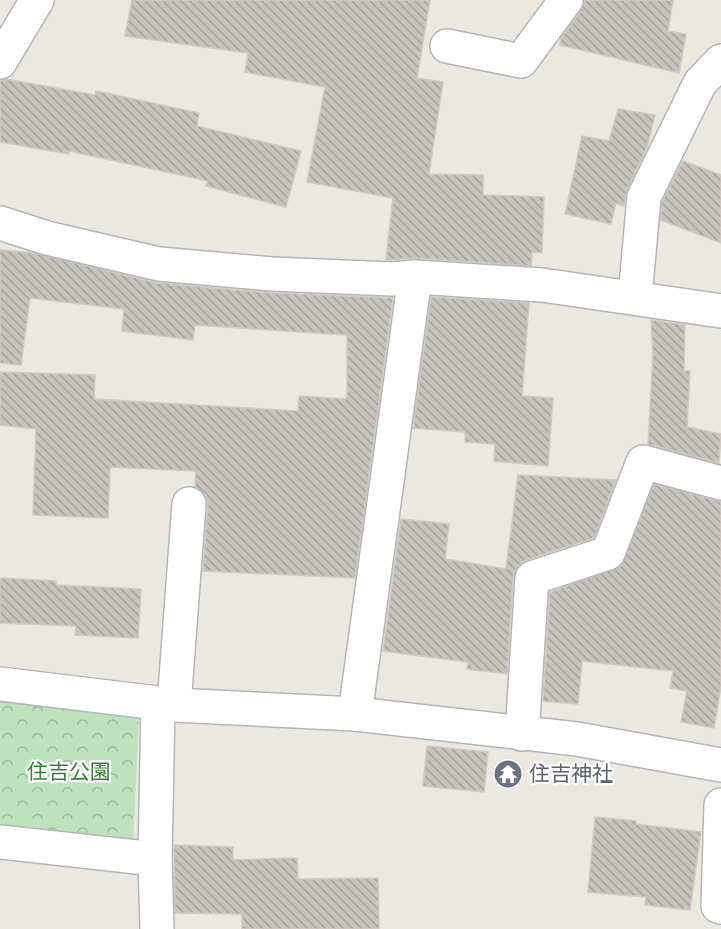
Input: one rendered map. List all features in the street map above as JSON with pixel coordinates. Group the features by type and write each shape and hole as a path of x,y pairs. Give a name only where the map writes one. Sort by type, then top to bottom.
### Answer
{"street":[{"path":"0,62 37,0"},
{"path":"447,46 521,61 566,0"},
{"path":"635,297 644,197 700,83 721,61"},
{"path":"0,223 47,238 159,264 284,274 391,279 415,277 542,285 721,311"},
{"path":"355,714 415,277"},
{"path":"522,734 532,578 608,553 643,462 721,483"},
{"path":"157,929 155,859 166,704 189,504"},
{"path":"0,684 166,704 355,714 577,739 721,765"},
{"path":"721,805 718,906 721,907"},
{"path":"0,842 155,859"}],"green space":[{"name":"住吉公園","path":"0,699 139,715 133,843 0,830"}],"building":[{"path":"132,0 430,0 417,78 443,82 429,174 483,175 483,195 544,197 542,253 532,252 531,266 416,258 386,260 393,198 307,182 325,87 245,72 248,53 125,36"},
{"path":"584,0 673,0 668,31 686,34 679,73 560,45 561,38 581,11"},
{"path":"6,79 95,95 96,91 199,113 197,126 301,151 286,207 206,186 208,181 69,151 69,154 0,142 0,81"},
{"path":"618,109 655,115 647,148 627,189 624,206 616,203 611,224 565,214 582,136 609,141"},
{"path":"683,161 721,175 721,243 661,220 662,202"},
{"path":"0,250 34,253 157,283 271,293 393,298 355,578 203,571 208,505 206,495 195,487 196,471 110,467 108,518 33,515 36,429 0,425 0,372 95,375 94,399 298,411 299,396 347,399 347,335 195,325 193,340 122,331 124,309 30,298 21,365 0,363"},
{"path":"431,297 529,303 522,396 553,398 548,466 494,461 495,444 465,442 465,432 413,428"},
{"path":"651,320 685,325 684,371 690,371 687,427 721,434 719,463 648,444 653,355"},
{"path":"518,475 616,480 594,538 526,560 517,567 513,577 507,674 467,669 468,662 383,651 401,519 449,524 445,559 506,569"},
{"path":"654,484 721,502 721,686 714,728 681,722 687,691 670,688 673,671 582,661 578,704 543,701 550,592 621,566"},
{"path":"0,578 56,581 56,585 141,589 138,638 75,635 76,626 0,623"},
{"path":"427,746 488,752 484,792 423,786"},
{"path":"595,817 701,832 690,910 645,905 646,897 588,892"},
{"path":"174,845 233,847 233,860 297,858 298,879 378,878 379,929 242,929 242,914 175,913"}],"place":[{"name":"住吉神社","path":"508,774"}]}
